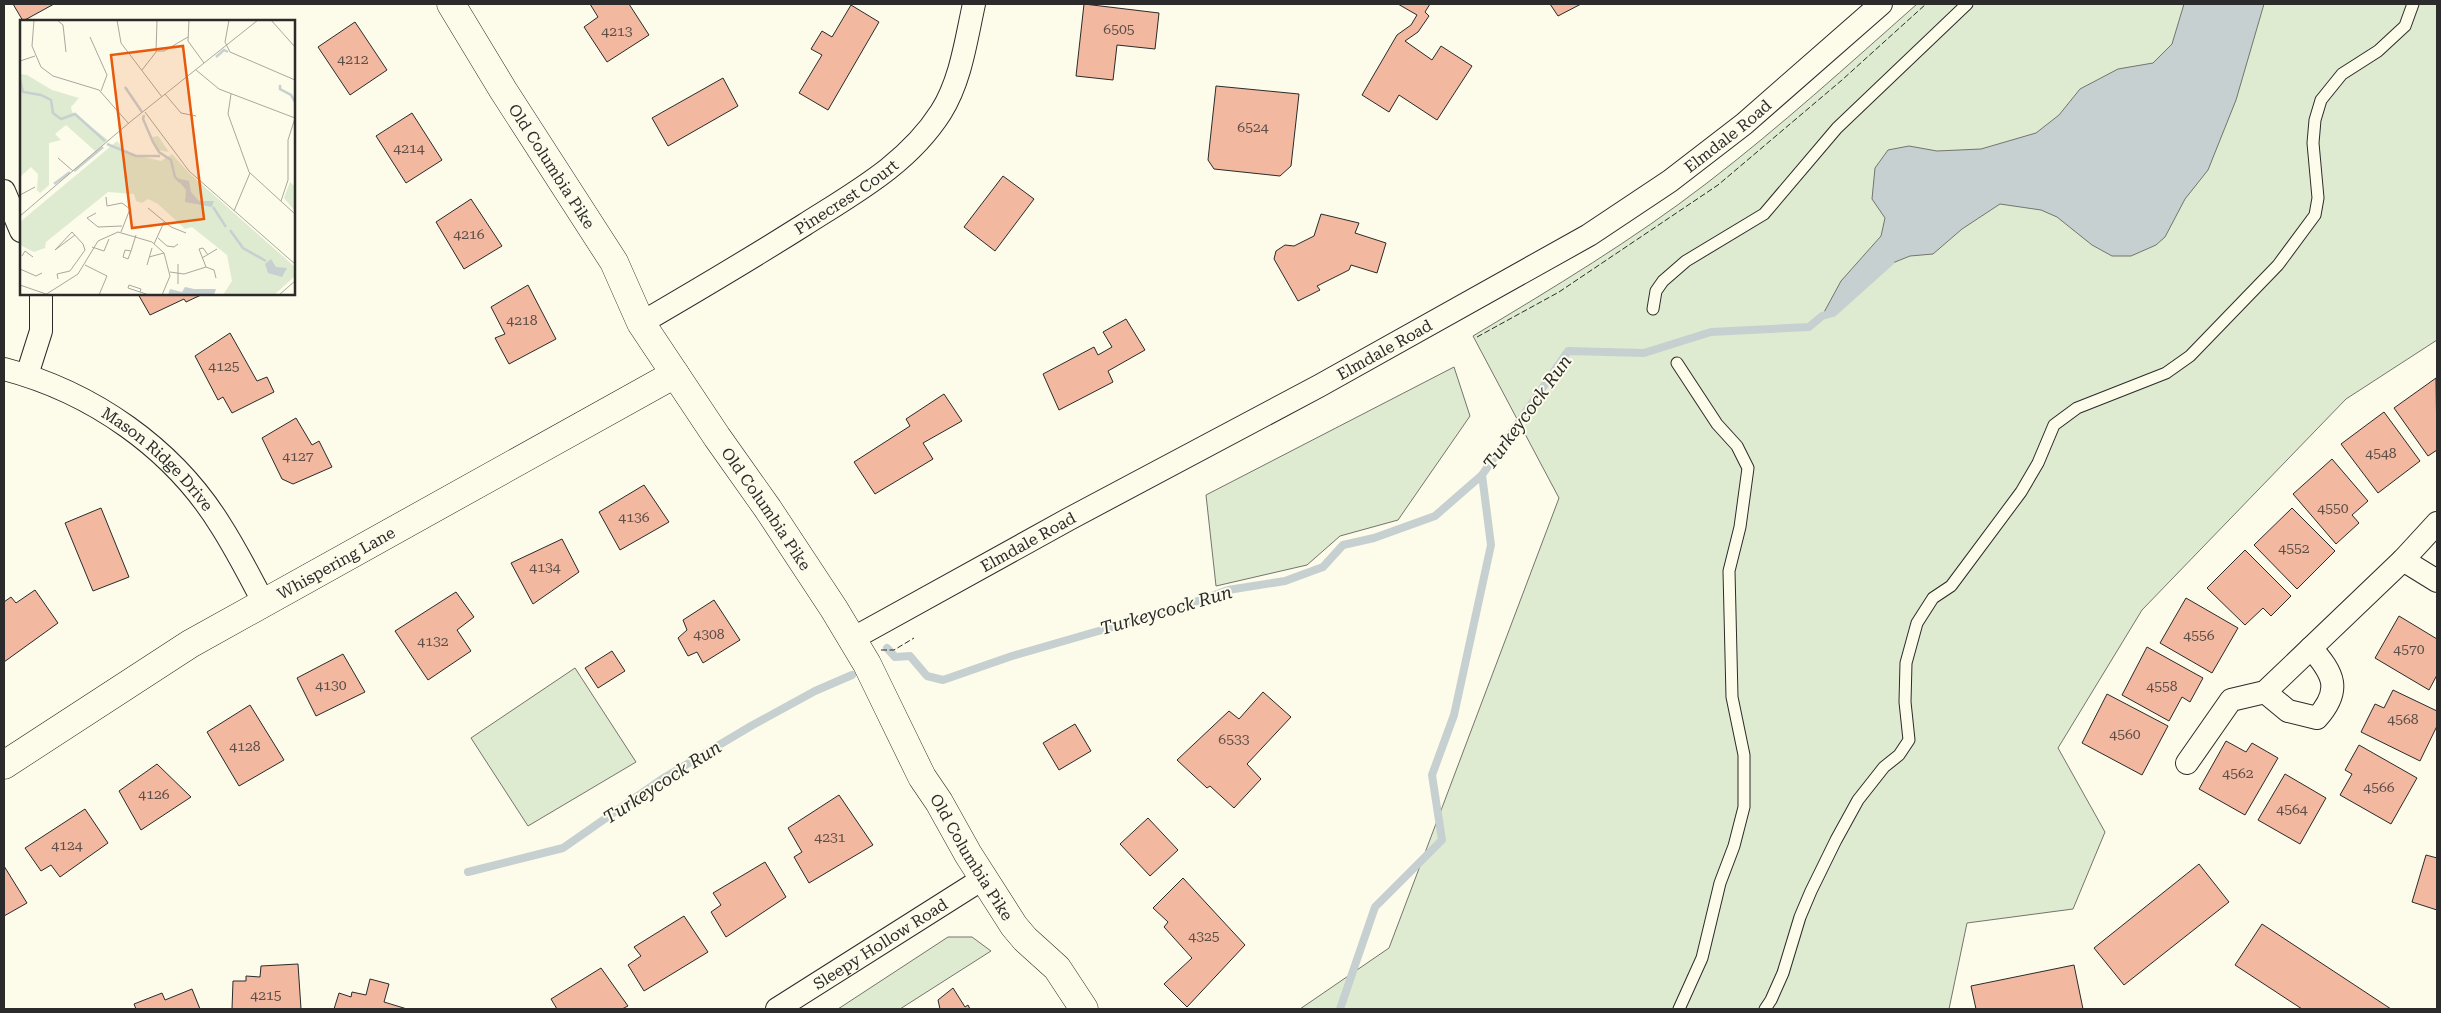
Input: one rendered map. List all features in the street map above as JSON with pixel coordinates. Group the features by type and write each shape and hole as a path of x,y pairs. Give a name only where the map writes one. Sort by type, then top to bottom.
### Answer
{"street":[{"name":"Old Columbia Pike","path":"451,4 503,90 614,262 641,323 768,508 852,639 867,664 922,777 1014,926 1025,939 1057,968 1084,1009"},
{"name":"Pinecrest Court","path":"641,323 726,274 874,181 899,161 924,137 946,103 957,78 974,4"},
{"name":"Elmdale Road","path":"852,639 1069,519 1318,386 1589,235 1670,181 1744,124 1881,4"},
{"path":"4,191 20,229"},
{"path":"28,375 40,331 41,295"},
{"name":"Mason Ridge Drive","path":"4,369 28,375 89,401 128,426 157,451 189,484 221,525 264,603"},
{"name":"Whispering Lane","path":"4,765 190,644 675,374"},
{"path":"2187,763 2231,700 2265,692 2403,560 2437,523"},
{"path":"2403,560 2437,581"},
{"path":"2265,692 2288,710 2317,718 2330,704 2334,683 2327,667 2311,648"},
{"name":"Sleepy Hollow Road","path":"777,1009 984,878"}],"lane":[{"path":"1653,309 1656,291 1663,281 1686,261 1764,214 1836,128 1968,4"},
{"path":"1765,1009 1783,973 1800,917 1811,891 1840,832 1858,800 1884,767 1900,754 1909,740 1905,702 1906,663 1917,623 1933,598 1951,586 2021,492 2038,463 2054,426 2077,408 2166,373 2190,356 2278,265 2315,215 2318,198 2313,143 2315,120 2321,100 2342,74 2378,51 2405,26 2413,4"},
{"path":"1677,363 1716,424 1737,446 1748,468 1740,528 1729,571 1732,697 1744,755 1744,807 1734,846 1720,884 1702,958 1679,1009"}],"green space":[{"path":"1917,4 2437,4 2437,340 2346,399 2142,610 2058,748 2105,832 2073,909 1967,923 1949,1009 1300,1009 1389,948 1559,498 1473,336 1592,263 1679,204 1787,118"},
{"path":"1454,367 1470,416 1398,520 1340,536 1307,565 1216,586 1206,495"},
{"path":"575,668 636,762 528,826 471,738"},
{"path":"948,937 972,937 991,951 900,1009 838,1009"}],"shaded area":[{"path":"2184,4 2264,4 2236,100 2208,170 2185,199 2165,237 2156,245 2131,256 2112,256 2092,245 2057,217 2041,210 2000,204 1962,229 1933,254 1910,256 1885,266 1833,313 1822,316 1841,281 1881,236 1885,218 1872,199 1875,168 1888,150 1909,146 1937,151 1981,149 2036,133 2059,115 2080,89 2118,69 2153,63 2172,44"}],"building":[{"path":"13,4 54,4 25,20 22,20"},
{"path":"590,4 629,4 649,35 607,62 584,27 598,17"},
{"path":"1084,4 1159,13 1155,49 1117,45 1113,80 1076,76"},
{"path":"1398,4 1430,4 1425,12 1429,16 1418,32 1405,41 1432,60 1441,46 1472,66 1437,120 1399,95 1389,112 1362,95 1397,35 1411,25 1417,15"},
{"path":"1550,4 1581,4 1558,16"},
{"path":"851,5 879,22 828,110 799,93 822,55 811,49 822,31 832,37"},
{"path":"355,22 387,70 350,95 318,47"},
{"path":"723,78 738,106 668,146 652,118"},
{"path":"1216,86 1299,94 1291,166 1280,176 1214,169 1208,160"},
{"path":"412,113 442,160 406,183 376,136"},
{"path":"1003,176 1034,199 995,251 964,227"},
{"path":"471,199 502,246 464,269 436,222"},
{"path":"1321,214 1359,223 1355,233 1386,243 1377,273 1351,265 1349,270 1317,286 1320,290 1298,301 1274,259 1276,251 1285,245 1294,246 1314,236"},
{"path":"528,285 556,339 509,364 495,338 505,334 491,307"},
{"path":"139,295 201,295 186,302 184,299 150,315"},
{"path":"1126,319 1145,350 1108,371 1113,382 1059,410 1043,374 1094,347 1098,355 1112,347 1103,332"},
{"path":"230,333 257,381 267,377 274,392 232,413 223,397 218,400 195,356"},
{"path":"2436,378 2437,450 2428,456 2394,408"},
{"path":"944,394 962,421 923,443 933,459 875,494 854,462 910,426 906,419"},
{"path":"2384,412 2420,461 2378,493 2341,444"},
{"path":"296,418 312,445 319,441 332,467 293,484 282,479 262,438"},
{"path":"2332,459 2368,501 2352,515 2359,523 2336,544 2293,494"},
{"path":"644,485 669,522 620,550 599,512"},
{"path":"101,508 129,577 93,591 65,523"},
{"path":"2292,508 2335,551 2297,589 2254,545"},
{"path":"562,539 579,572 533,604 511,563"},
{"path":"2245,550 2291,596 2271,616 2263,608 2245,625 2207,588"},
{"path":"35,590 58,623 4,662 4,602 11,597 16,603"},
{"path":"456,592 474,617 457,630 471,651 428,680 395,631"},
{"path":"2186,598 2238,628 2212,673 2160,643"},
{"path":"714,600 740,640 703,663 697,652 688,656 678,638 687,630 683,620"},
{"path":"2399,616 2437,639 2437,675 2429,690 2375,658"},
{"path":"2147,647 2203,678 2190,702 2182,697 2169,721 2122,695"},
{"path":"612,651 625,671 598,688 585,668"},
{"path":"343,654 365,692 316,716 297,678"},
{"path":"2393,690 2437,711 2437,726 2420,761 2361,732 2375,704 2384,708"},
{"path":"1263,692 1291,717 1247,764 1261,779 1234,808 1210,786 1207,788 1177,760 1229,711 1239,719"},
{"path":"2107,694 2168,726 2142,775 2082,743"},
{"path":"250,705 284,760 239,786 207,732"},
{"path":"1075,724 1091,751 1059,770 1043,743"},
{"path":"2226,741 2246,752 2252,743 2278,758 2245,815 2199,789"},
{"path":"2359,745 2417,778 2391,824 2340,795 2352,774 2345,770"},
{"path":"157,764 191,797 141,830 119,791"},
{"path":"2285,774 2326,798 2300,844 2258,820"},
{"path":"839,795 873,845 809,883 794,857 802,852 788,828"},
{"path":"85,809 108,843 60,877 51,865 41,871 25,848"},
{"path":"1148,818 1178,850 1150,876 1120,844"},
{"path":"2426,855 2437,858 2437,910 2412,902"},
{"path":"765,862 786,897 726,937 711,912 721,905 713,893"},
{"path":"2199,864 2229,902 2124,985 2094,948"},
{"path":"4,866 27,903 4,916"},
{"path":"1183,878 1245,945 1187,1007 1164,984 1192,958 1164,927 1168,922 1153,908"},
{"path":"684,916 708,952 644,991 628,965 641,956 634,947"},
{"path":"2262,924 2391,1009 2302,1009 2235,965"},
{"path":"298,964 301,1009 232,1009 233,981 246,981 246,976 260,977 261,966"},
{"path":"2074,965 2083,1009 1976,1009 1971,986"},
{"path":"601,968 628,1006 622,1009 557,1009 551,999"},
{"path":"370,979 389,984 384,1002 407,1009 334,1009 339,993 351,997 352,992 366,995"},
{"path":"953,988 965,1007 968,1005 970,1009 940,1009 938,1000"},
{"path":"192,989 200,1009 136,1009 134,1004 162,993 165,1000"}],"waterway":[{"name":"Turkeycock Run","path":"887,648 895,657 910,656 927,676 943,680 1012,656 1178,608 1228,590 1285,581 1323,567 1343,545 1374,538 1435,516 1482,475 1568,351 1644,353 1711,332 1809,327 1822,316 1833,313 1890,262"},
{"name":"Turkeycock Run","path":"1340,1009 1375,907 1442,840 1432,775 1454,715 1491,545 1482,475"},
{"name":"Turkeycock Run","path":"468,872 563,848 662,779 751,726 815,691 852,675"}],"fence":[{"path":"1477,337 1559,292 1718,185 1842,80 1926,4"},
{"path":"881,650 894,650 914,638"}]}
